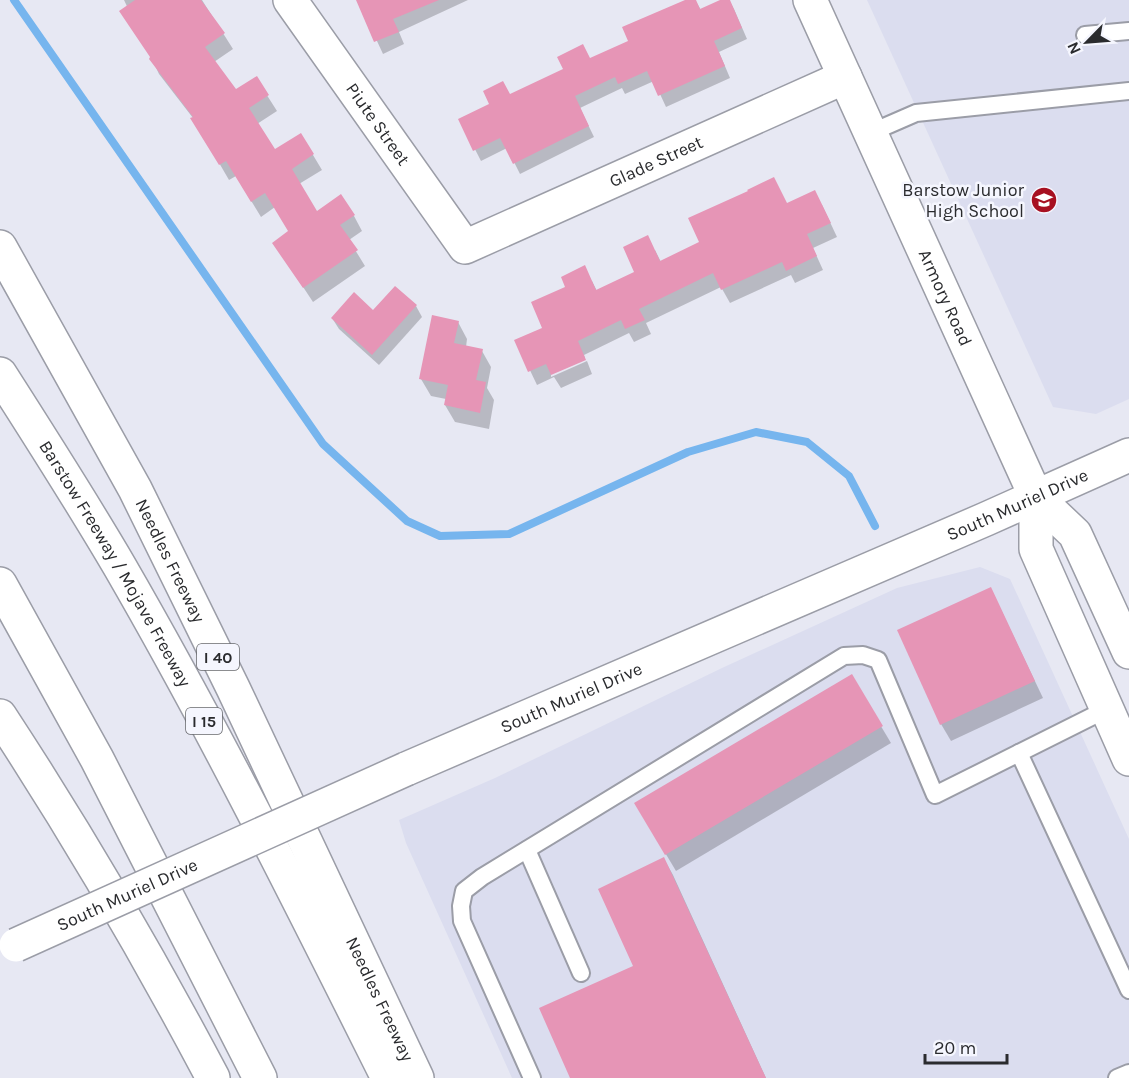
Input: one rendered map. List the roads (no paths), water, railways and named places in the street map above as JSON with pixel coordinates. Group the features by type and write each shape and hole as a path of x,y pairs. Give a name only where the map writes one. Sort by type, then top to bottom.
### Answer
{"main road":[{"name":"Piute Street","path":"290,0 465,247"},
{"name":"Armory Road","path":"810,0 1036,497 1075,534 1129,652"},
{"name":"Glade Street","path":"465,247 845,76"},
{"name":"Needles Freeway","path":"0,247 135,489 233,688 417,1078"},
{"name":"Barstow Freeway / Mojave Freeway","path":"0,374 120,567 175,666 310,923 388,1078"},
{"name":"South Muriel Drive","path":"8,949 406,769 1129,455"},
{"name":"Armory Road","path":"1036,497 1036,549 1129,759"},
{"path":"0,584 97,759 261,1078"},
{"path":"0,716 87,851 213,1078"}],"lane":[{"path":"1085,34 1129,31"},
{"path":"870,133 916,113 1129,91"},
{"path":"532,1078 462,921 461,906 464,891 482,877 844,656 862,655 878,660 935,795 1107,709"},
{"path":"1019,753 1129,990"},
{"path":"527,850 581,974"},
{"path":"1117,1078 1129,1073"}],"waterway":[{"path":"14,0 323,444 407,521 440,536 509,534 688,452 756,432 807,442 849,476 875,526"}],"place":[{"name":"Barstow Junior High School","path":"1044,200"}]}
